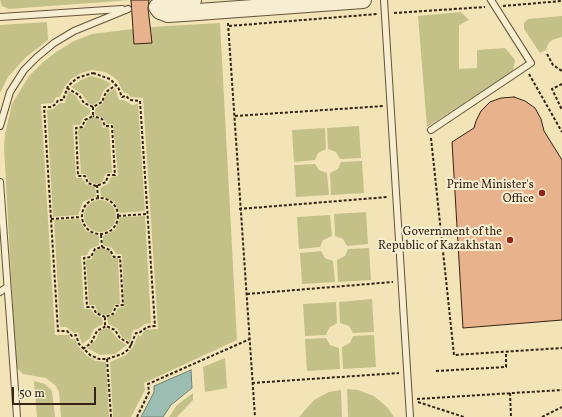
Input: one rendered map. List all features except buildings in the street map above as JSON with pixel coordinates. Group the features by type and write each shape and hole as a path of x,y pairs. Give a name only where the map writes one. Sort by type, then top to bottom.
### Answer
{"street":[{"path":"193,0 164,3 157,7 160,11 168,14 223,13 363,0"}],"lane":[{"path":"384,0 410,417"},
{"path":"431,130 531,64 491,0"},
{"path":"0,17 130,9 74,32 54,43 37,57 24,70 10,92 0,126"},
{"path":"0,182 17,417"},
{"path":"0,292 8,287"}],"path":[{"path":"255,417 235,116 223,13 385,13 562,1"},
{"path":"547,54 553,65 562,71"},
{"path":"525,67 562,132"},
{"path":"93,74 105,76 116,85 122,97 126,96 130,100 140,101 155,326 147,327 139,333 136,333 132,345 122,354 108,359 95,358 83,349 76,335 72,336 67,331 58,331 44,107 56,104 58,100 63,100 67,88 77,78 93,74"},
{"path":"562,84 552,89 562,110"},
{"path":"93,107 102,102 106,92 116,85"},
{"path":"67,88 79,96 84,103 93,107"},
{"path":"235,116 390,105"},
{"path":"93,107 94,116"},
{"path":"94,116 102,120 105,126 112,126 115,174 108,175 106,182 97,186 88,183 85,176 78,176 76,128 82,127 85,120 94,116"},
{"path":"431,130 454,355 562,348"},
{"path":"97,186 98,198"},
{"path":"240,209 396,196"},
{"path":"98,198 111,201 115,206 118,216 113,229 101,234 90,232 83,223 81,217 84,206 88,202 98,198"},
{"path":"118,216 147,214"},
{"path":"51,219 81,217"},
{"path":"101,234 102,247"},
{"path":"102,247 110,250 114,256 120,256 123,306 116,306 113,314 105,317 96,313 93,307 87,307 84,258 91,257 95,249 102,247"},
{"path":"247,294 401,281"},
{"path":"105,317 106,326"},
{"path":"106,326 115,330 120,338 132,345"},
{"path":"83,349 91,344 97,331 106,326"},
{"path":"137,417 149,392 148,384 250,339"},
{"path":"436,371 506,368 506,352"},
{"path":"108,359 111,417"},
{"path":"252,383 407,372"},
{"path":"409,399 562,390"},
{"path":"510,393 511,417"},
{"path":"409,399 464,417"},
{"path":"542,417 562,407"}],"shaded area":[{"path":"0,0 131,0 9,9 2,6"},
{"path":"461,12 469,20 459,25 459,69 477,68 477,50 505,48 515,60 513,71 427,127 418,16"},
{"path":"562,16 562,37 552,40 548,44 546,50 540,53 524,29 524,23 528,19"},
{"path":"47,22 48,40 26,57 8,77 0,93 0,25"},
{"path":"220,23 237,340 144,383 145,390 131,417 113,417 110,362 126,355 133,347 138,335 141,336 145,330 158,329 143,98 130,97 128,93 124,93 117,80 112,76 105,72 92,70 81,73 71,79 64,88 60,97 56,97 53,103 41,104 55,335 69,335 71,339 75,339 78,346 87,356 96,361 106,362 109,417 61,417 59,392 56,386 46,378 23,374 16,367 4,147 5,134 12,104 29,76 56,52 74,41 92,34 133,29 134,44 151,43 151,27"},
{"path":"91,76 102,79 111,84 104,90 99,101 93,105 88,103 82,94 71,87 81,80"},
{"path":"115,88 119,100 124,100 132,105 138,104 145,211 120,213 114,201 101,196 100,188 108,184 111,177 118,176 113,124 107,124 103,118 95,115 95,109 103,103 107,94"},
{"path":"68,91 76,96 81,104 90,109 90,114 83,118 80,125 73,125 76,178 82,178 86,184 95,187 96,196 83,202 78,215 53,217 47,110 53,109 60,103 65,103"},
{"path":"94,117 101,121 103,128 109,127 112,173 106,173 102,182 96,184 90,182 86,174 81,174 78,129 84,128 88,119"},
{"path":"359,126 361,158 340,159 336,152 328,149 327,128"},
{"path":"325,128 326,149 318,153 315,160 294,162 292,130"},
{"path":"362,161 364,193 331,195 330,173 338,169 341,162"},
{"path":"315,164 319,170 327,173 329,195 296,197 294,165"},
{"path":"97,200 103,200 113,207 116,216 115,222 109,229 103,232 97,232 87,225 84,219 84,213 91,203"},
{"path":"366,212 368,244 347,246 343,239 335,236 334,214"},
{"path":"330,215 332,236 323,240 320,247 299,249 297,217"},
{"path":"145,216 151,323 145,324 138,329 133,330 130,342 122,337 117,328 108,324 107,318 115,314 118,308 124,307 122,254 116,254 112,248 103,245 103,236 115,230 120,217"},
{"path":"79,219 86,231 99,236 99,245 90,249 87,255 81,256 84,309 91,309 95,315 102,318 103,324 94,329 90,338 82,344 78,332 74,333 66,327 60,327 54,220"},
{"path":"103,248 110,252 112,258 118,258 120,304 115,304 111,313 105,315 98,313 95,305 89,305 86,260 92,259 96,250"},
{"path":"369,248 371,280 338,282 337,260 345,256 348,249"},
{"path":"321,251 325,258 333,261 335,282 302,284 300,253"},
{"path":"372,299 374,332 353,333 349,326 340,323 339,302"},
{"path":"336,302 337,323 329,328 326,335 305,336 303,304"},
{"path":"105,328 110,329 119,340 127,345 115,354 100,355 87,348 96,340 99,332"},
{"path":"374,335 376,367 343,369 342,347 350,343 353,336"},
{"path":"326,338 330,345 339,348 340,369 307,371 305,339"},
{"path":"225,358 227,388 205,392 203,367"},
{"path":"34,381 45,384 52,391 55,417 37,417"},
{"path":"347,389 358,390 374,396 387,407 394,417 348,417"},
{"path":"341,390 342,417 299,417 314,400 329,392"},
{"path":"193,393 193,400 177,417 169,417 177,405"}],"water":[{"path":"191,370 192,388 171,405 163,417 141,417 154,392 154,386"}],"place":[{"name":"Prime Minister's Office","path":"542,193"},
{"name":"Government of the Republic of Kazakhstan","path":"510,240"}]}
